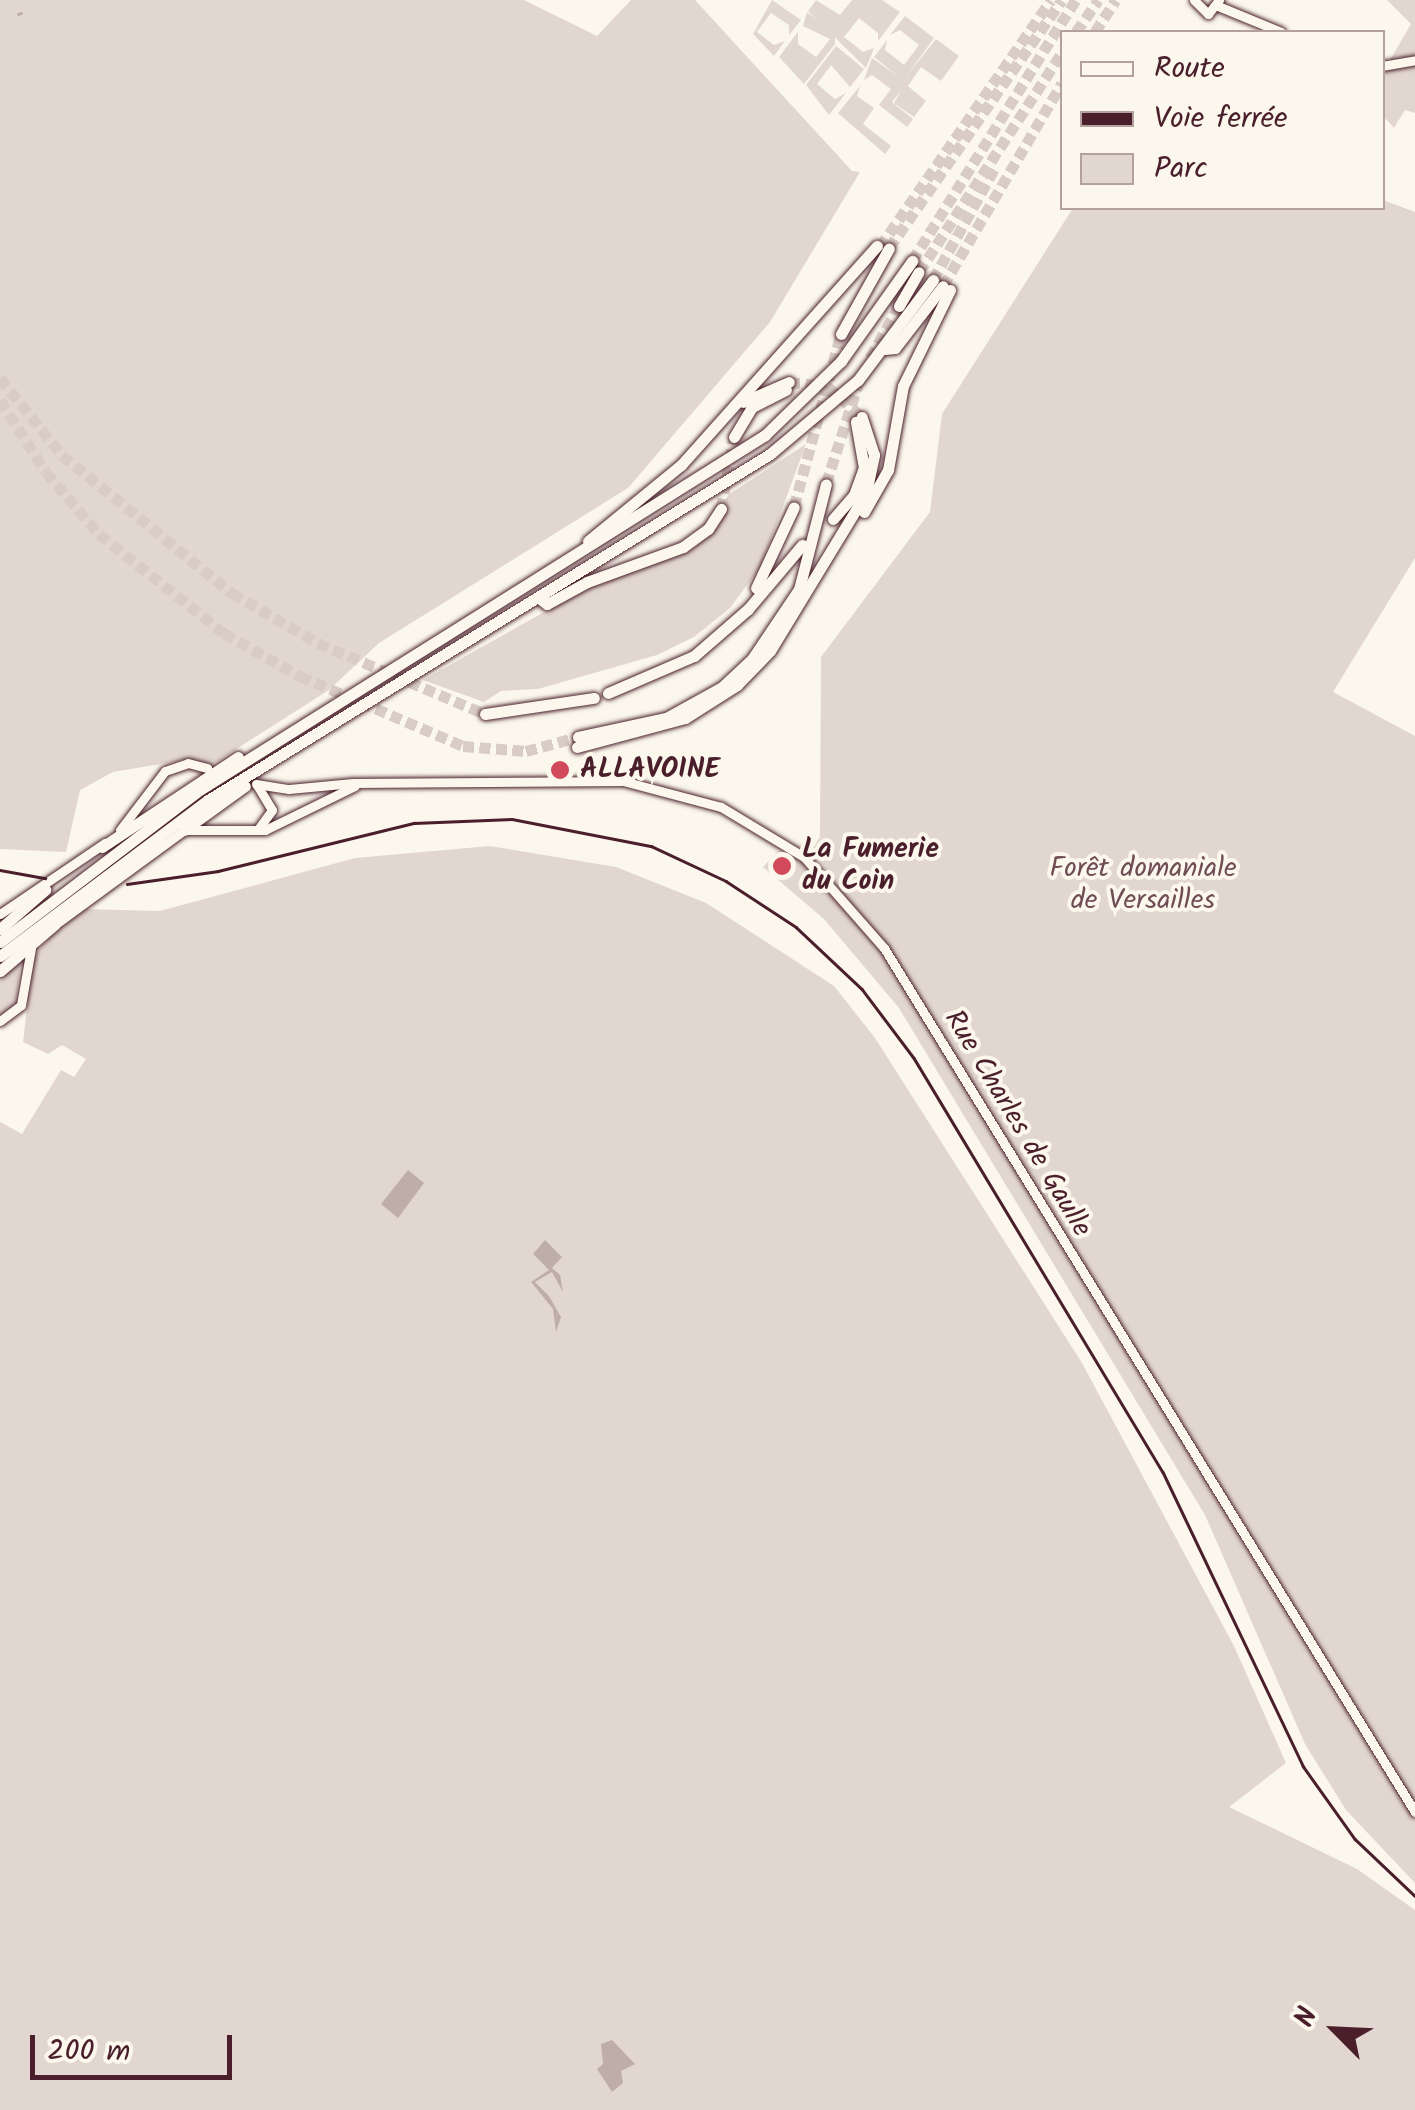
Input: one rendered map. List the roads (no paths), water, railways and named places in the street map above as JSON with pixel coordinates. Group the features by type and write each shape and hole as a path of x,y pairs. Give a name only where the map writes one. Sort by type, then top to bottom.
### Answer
{"highway":[{"path":"681,465 882,247 838,335"},
{"path":"0,942 201,790 745,450 841,361 915,266 899,306"},
{"path":"0,956 109,869 261,768 770,454 822,413 885,349 895,348 942,286 900,395 884,478 770,651 712,703 650,732 577,742 666,718 722,687 752,659 800,589 826,484"},
{"path":"580,552 681,465 743,402 788,386 752,407 734,437"},
{"path":"811,590 870,483 873,448 859,419 865,450 862,476 833,519"},
{"path":"715,638 772,563 794,506"},
{"path":"539,598 547,604 587,582 684,548 708,529 720,510"},
{"path":"608,693 664,672 715,638 802,544"},
{"path":"102,847 196,782 372,676 385,676"},
{"path":"485,714 594,698"},
{"path":"184,830 261,768"},
{"path":"0,929 45,890"},
{"path":"0,972 55,924"}],"main road":[{"path":"1194,0 1204,14 1219,3 1277,30"},
{"path":"1385,66 1415,60"},
{"path":"0,914 45,890 102,847 137,813 156,778 176,765 207,768"},
{"name":"Rue Charles de Gaulle","path":"251,832 268,822 272,810 256,784 289,789 370,782 595,779 686,793 769,832 827,878 884,948 1415,1812"},
{"name":"Rue Charles de Gaulle","path":"251,832 370,782"},
{"path":"0,1022 21,1005 25,961 55,924 184,830 251,832"}],"tunnel":[{"path":"880,247 1051,0"},
{"path":"889,248 1062,0"},
{"path":"912,261 1076,0"},
{"path":"1077,30 1098,0"},
{"path":"1096,30 1116,0"},
{"path":"919,272 1060,56"},
{"path":"943,286 1060,86"},
{"path":"933,280 996,166"},
{"path":"870,358 899,306"},
{"path":"794,507 841,334"},
{"path":"0,378 62,455 232,593 318,643 485,714"},
{"path":"826,484 860,379"},
{"path":"789,382 827,386 862,417"},
{"path":"0,400 46,472 99,534 224,633 300,676 463,746 526,751 578,737"},
{"path":"721,509 734,437"}],"railway":[{"path":"127,884 218,871 414,823 512,819 651,846 726,881 796,927 862,989 914,1058 1163,1472 1303,1766 1355,1839 1415,1896"},
{"path":"0,870 45,878"}],"place":[{"name":"ALLAVOINE","path":"560,770"},
{"name":"La Fumerie du Coin","path":"782,866"}],"park label":[{"name":"Forêt domaniale de Versailles","path":"1143,885"}]}
